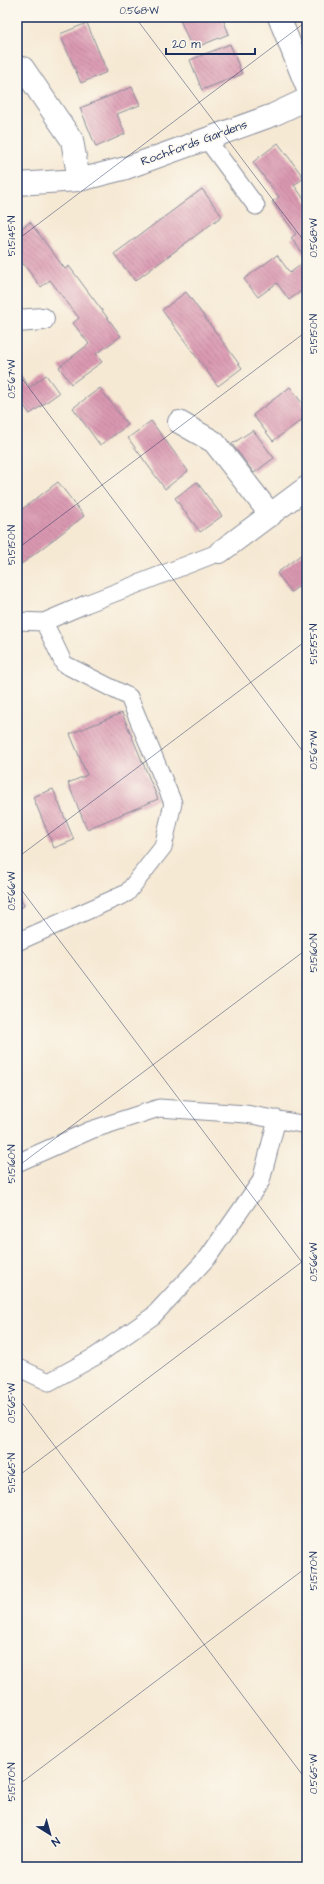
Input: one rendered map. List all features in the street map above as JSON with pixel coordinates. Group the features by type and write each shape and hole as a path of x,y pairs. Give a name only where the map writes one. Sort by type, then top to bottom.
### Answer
{"street":[{"path":"279,17 307,87"},
{"path":"23,68 72,140 79,180"},
{"name":"Rochfords Gardens","path":"17,184 79,180 126,168 273,115 307,99"},
{"path":"17,321 43,319"},
{"path":"179,422 214,442 271,515"},
{"path":"220,552 307,487"}],"lane":[{"path":"206,138 256,206"},
{"path":"17,621 44,622 86,604 220,552"},
{"path":"17,942 127,893 163,847 173,803 129,698 64,664 44,622"},
{"path":"17,1163 92,1130 159,1108 246,1114 307,1125"},
{"path":"17,1367 49,1382 96,1356 153,1316 208,1257 261,1181 277,1119"}],"building":[{"path":"179,17 222,17 229,34 192,49"},
{"path":"87,23 107,72 81,83 60,34"},
{"path":"230,44 242,74 202,90 190,60"},
{"path":"132,87 140,105 117,114 125,134 96,147 80,108"},
{"path":"278,143 304,178 294,185 307,203 307,259 291,238 296,234 272,202 279,197 253,162"},
{"path":"202,189 222,216 135,281 114,254"},
{"path":"30,222 65,269 69,266 121,336 96,354 102,362 71,384 59,367 89,344 73,323 79,318 50,280 41,287 17,256 17,232"},
{"path":"277,255 290,273 307,260 307,287 289,300 277,283 258,297 244,279"},
{"path":"186,292 242,368 218,386 162,310"},
{"path":"17,370 30,387 46,375 59,393 30,414 17,397"},
{"path":"290,387 307,410 307,416 273,441 253,415"},
{"path":"100,388 128,425 100,445 73,408"},
{"path":"151,421 188,471 165,489 128,438"},
{"path":"253,430 274,458 254,473 232,444"},
{"path":"58,482 84,516 20,565 17,561 17,513"},
{"path":"197,482 222,516 200,532 175,498"},
{"path":"307,550 307,580 291,592 277,573"},
{"path":"122,713 158,799 87,829 68,783 87,775 70,734"},
{"path":"53,789 74,840 54,848 33,797"},
{"path":"17,888 24,906 17,909"}]}
